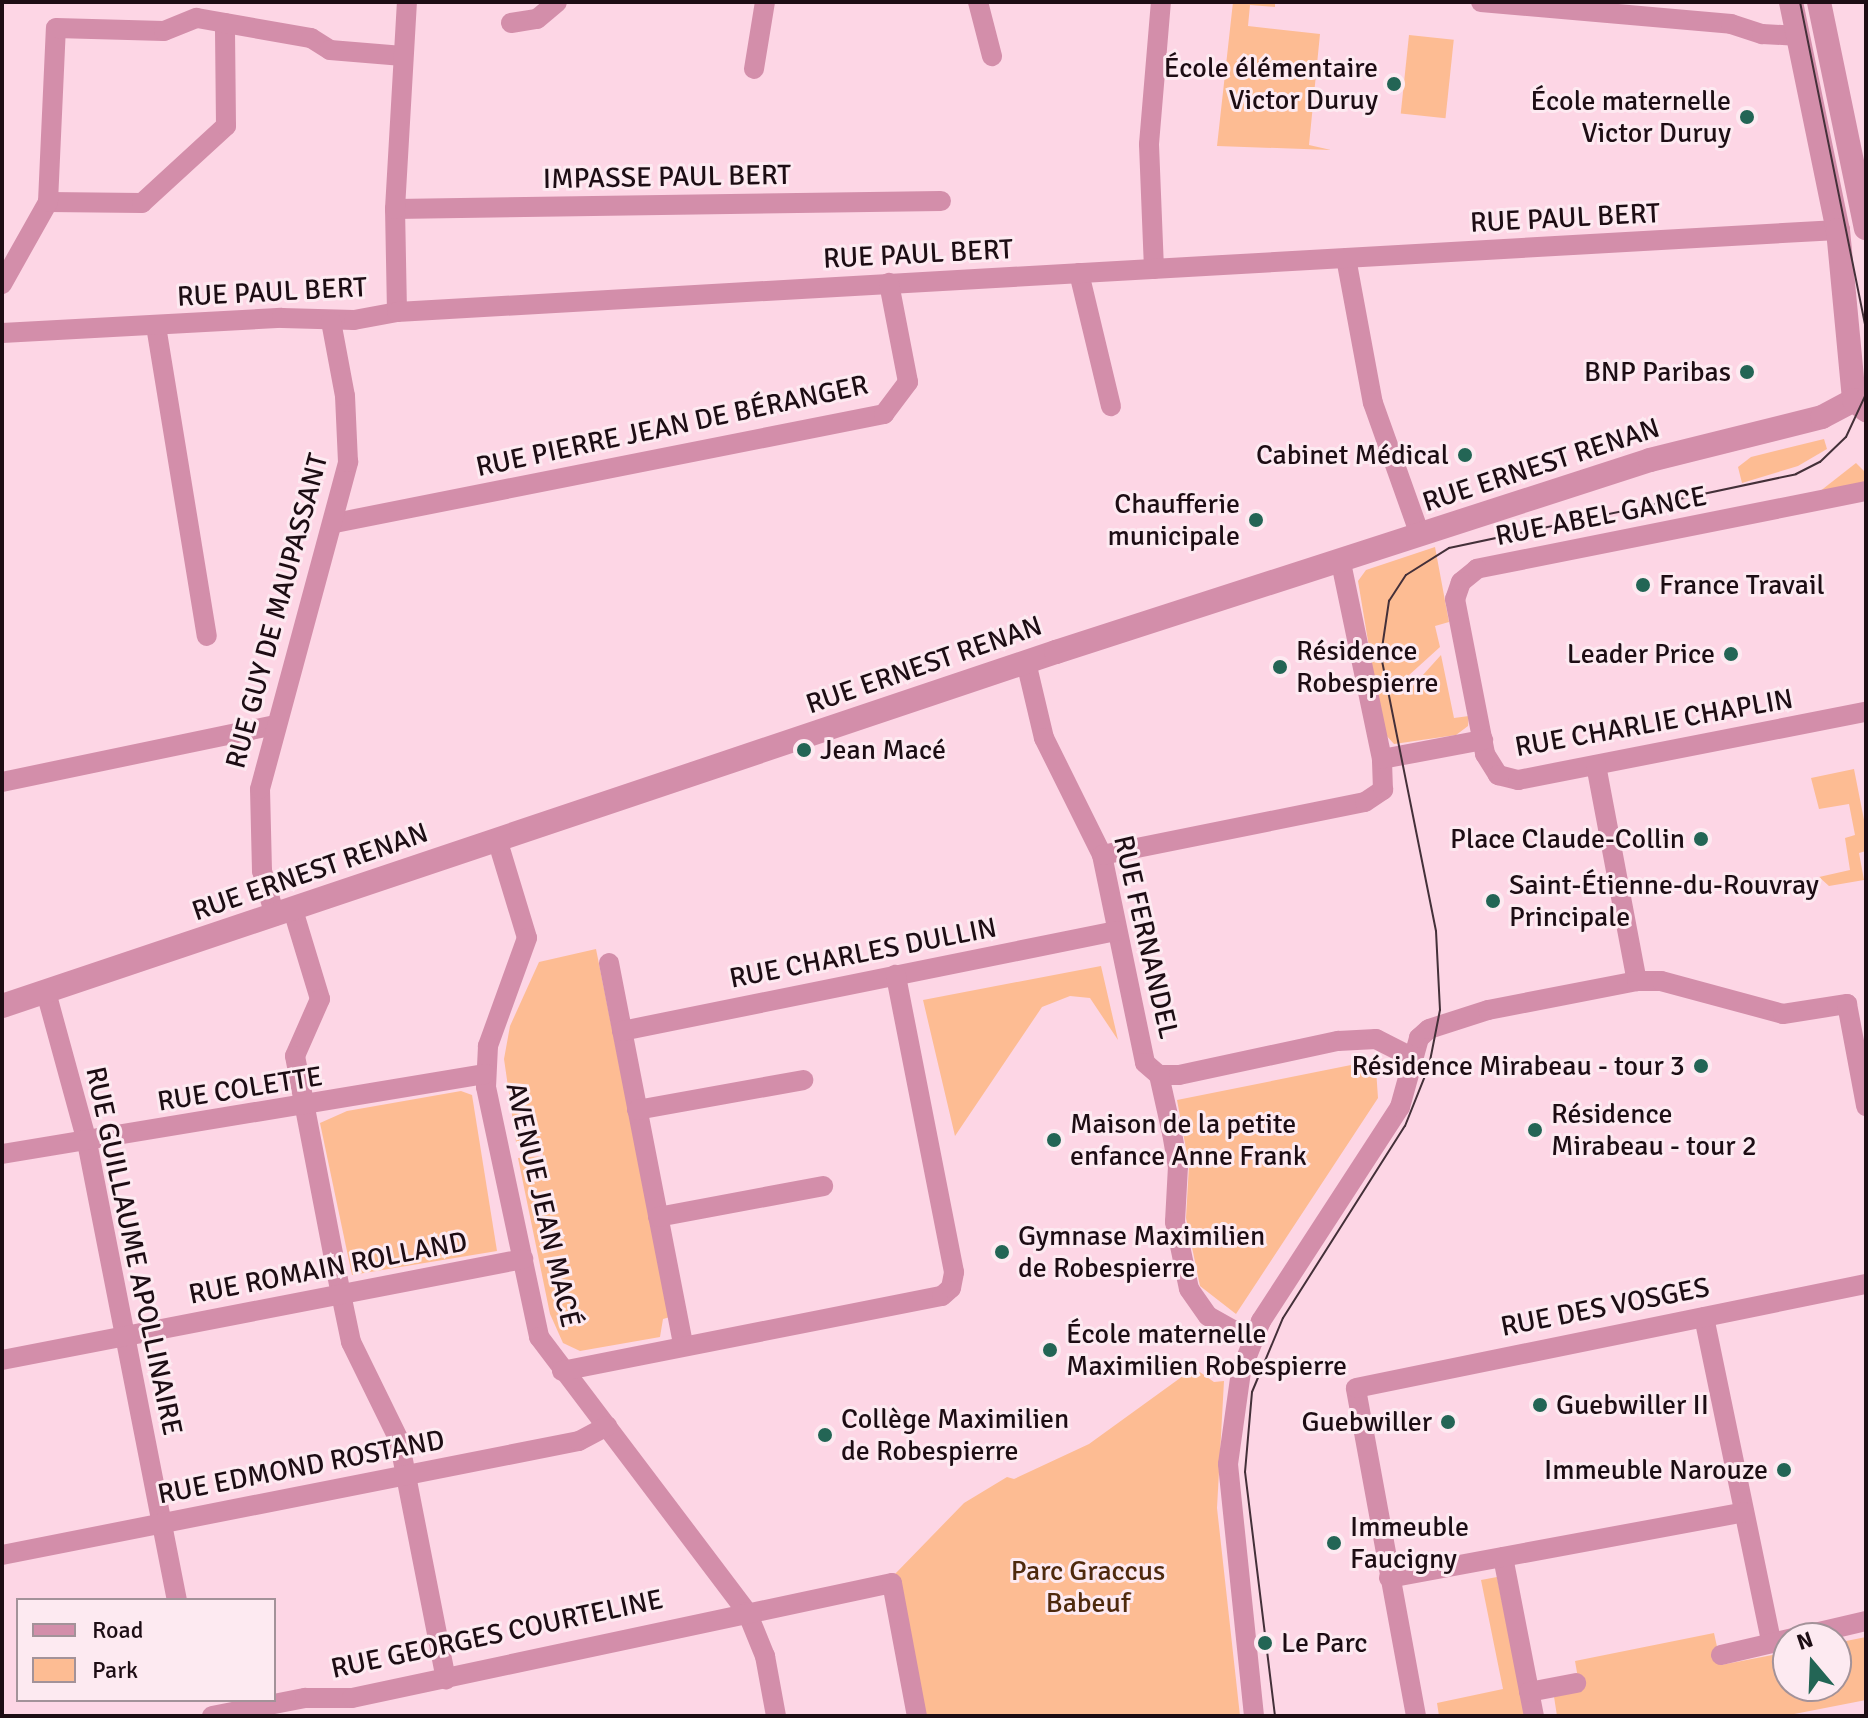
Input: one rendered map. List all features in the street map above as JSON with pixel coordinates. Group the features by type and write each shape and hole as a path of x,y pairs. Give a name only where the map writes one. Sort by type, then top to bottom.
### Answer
{"street":[{"path":"397,312 395,209 407,2"},
{"path":"511,23 537,19 557,2"},
{"path":"754,69 765,2"},
{"path":"978,2 977,16 992,56"},
{"path":"1154,269 1149,144 1161,2"},
{"path":"1481,2 1731,24 1762,34 1799,36"},
{"path":"1791,2 1838,230 1860,405"},
{"path":"1819,2 1866,228"},
{"path":"2,284 48,202 56,28 164,31 197,18 311,38 330,50 403,56"},
{"path":"48,202 142,203 226,126 225,23"},
{"name":"IMPASSE PAUL BERT","path":"395,209 941,201"},
{"name":"RUE PAUL BERT","path":"2,333 282,318 331,321 397,312 1838,230"},
{"path":"1346,258 1373,403 1420,535"},
{"path":"1079,273 1111,406"},
{"name":"RUE PIERRE JEAN DE BÉRANGER","path":"335,523 884,414 908,382 889,283"},
{"name":"RUE GUY DE MAUPASSANT","path":"331,321 349,431 335,523 275,725 257,820 262,871 284,913 320,999 295,1056 304,1108 351,1342 399,1440 446,1679"},
{"path":"156,326 207,636"},
{"name":"RUE ERNEST RENAN","path":"2,1006 1026,662 1650,460 1860,405"},
{"name":"RUE ABEL GANCE","path":"1483,740 1455,599 1461,582 1477,569 1866,491"},
{"path":"1102,855 1365,802 1383,790 1382,759 1341,562"},
{"name":"RUE FERNANDEL","path":"1026,662 1044,738 1102,855 1145,1063 1159,1075 1178,1166 1175,1222 1189,1289 1208,1316 1251,1340"},
{"name":"RUE CHARLIE CHAPLIN","path":"1382,759 1483,740 1489,764 1498,775 1518,780 1866,712"},
{"path":"2,782 275,725"},
{"path":"1596,765 1637,981"},
{"name":"AVENUE JEAN MACÉ","path":"497,839 527,938 527,953 488,1046 485,1074 539,1337 747,1612 765,1656 776,1716"},
{"name":"RUE CHARLES DULLIN","path":"622,1031 1116,931"},
{"path":"609,963 683,1345"},
{"path":"562,1371 942,1296 951,1288 954,1272 896,975"},
{"path":"1254,1716 1228,1464 1241,1371 1251,1340 1400,1107 1410,1056 1429,1029 1488,1010 1637,981 1661,981 1783,1014 1856,1002 1866,1106"},
{"name":"RUE GUILLAUME APOLLINAIRE","path":"46,992 87,1142 177,1598"},
{"path":"1159,1075 1179,1075 1338,1041 1376,1039 1410,1056"},
{"name":"RUE COLETTE","path":"2,1154 304,1108 485,1074"},
{"path":"637,1110 803,1080"},
{"path":"658,1217 823,1186"},
{"name":"RUE ROMAIN ROLLAND","path":"2,1360 523,1259"},
{"name":"RUE DES VOSGES","path":"1389,1578 1356,1388 1376,1380 1866,1284"},
{"path":"1704,1317 1771,1640"},
{"name":"RUE EDMOND ROSTAND","path":"2,1555 579,1441 607,1426"},
{"path":"1416,1716 1389,1578 1744,1512"},
{"path":"1503,1557 1534,1716"},
{"name":"RUE GEORGES COURTELINE","path":"213,1716 446,1679 892,1583 917,1716"},
{"path":"1721,1655 1771,1640 1866,1621"},
{"path":"1529,1692 1576,1683"}],"green space":[{"path":"1233,2 1275,2 1275,7 1250,5 1248,26 1320,34 1309,145 1331,150 1217,146"},
{"path":"1409,35 1454,40 1445,118 1401,114"},
{"path":"1824,439 1827,449 1798,466 1742,483 1738,467 1751,457"},
{"path":"1856,463 1866,473 1866,484 1819,492"},
{"path":"1435,547 1449,622 1435,626 1440,647 1408,676 1375,683 1358,581 1366,570"},
{"path":"1441,655 1454,718 1469,716 1468,726 1456,735 1394,744 1385,734 1378,693 1412,687"},
{"path":"1854,769 1866,830 1866,851 1859,853 1864,880 1829,886 1819,877 1850,870 1845,838 1855,835 1849,804 1819,809 1811,778"},
{"path":"596,949 670,1317 663,1319 660,1337 580,1351 563,1343 550,1314 518,1158 543,1156 541,1138 516,1142 504,1059 510,1026 539,962"},
{"path":"1101,966 1118,1040 1090,998 1070,996 1042,1007 955,1136 923,1000"},
{"path":"1351,1065 1376,1069 1378,1098 1236,1314 1200,1286 1186,1218 1189,1165 1177,1100"},
{"path":"461,1091 472,1095 497,1251 352,1275 320,1123 347,1111"},
{"name":"Parc Graccus Babeuf","path":"1194,1368 1214,1382 1224,1381 1217,1508 1240,1716 924,1716 895,1574 964,1503 1007,1477 1014,1479 1089,1444"},
{"path":"1497,1577 1525,1714 1439,1716 1437,1703 1503,1689 1481,1580"},
{"path":"1714,1633 1721,1665 1772,1655 1772,1702 1852,1702 1852,1640 1866,1637 1866,1700 1784,1716 1557,1716 1553,1690 1579,1684 1575,1661"}],"tram line":[{"path":"1800,2 1866,330"},
{"path":"1275,1716 1245,1472 1252,1392 1283,1318 1405,1126 1429,1066 1440,1010 1436,931 1381,655 1389,601 1406,575 1449,548 1796,474 1820,462 1846,437 1866,394"}],"place":[{"name":"École élémentaire Victor Duruy","path":"1394,84"},
{"name":"École maternelle Victor Duruy","path":"1747,117"},
{"name":"BNP Paribas","path":"1747,372"},
{"name":"Cabinet Médical","path":"1465,455"},
{"name":"Chaufferie municipale","path":"1256,520"},
{"name":"France Travail","path":"1643,585"},
{"name":"Leader Price","path":"1731,654"},
{"name":"Résidence Robespierre","path":"1280,667"},
{"name":"Jean Macé","path":"804,750"},
{"name":"Place Claude-Collin","path":"1701,839"},
{"name":"Saint-Étienne-du-Rouvray Principale","path":"1493,901"},
{"name":"Résidence Mirabeau - tour 3","path":"1701,1066"},
{"name":"Résidence Mirabeau - tour 2","path":"1535,1130"},
{"name":"Maison de la petite enfance Anne Frank","path":"1054,1140"},
{"name":"Gymnase Maximilien de Robespierre","path":"1002,1252"},
{"name":"École maternelle Maximilien Robespierre","path":"1050,1350"},
{"name":"Guebwiller II","path":"1540,1405"},
{"name":"Guebwiller","path":"1448,1422"},
{"name":"Collège Maximilien de Robespierre","path":"825,1435"},
{"name":"Immeuble Narouze","path":"1784,1470"},
{"name":"Immeuble Faucigny","path":"1334,1543"},
{"name":"Le Parc","path":"1265,1643"}]}
